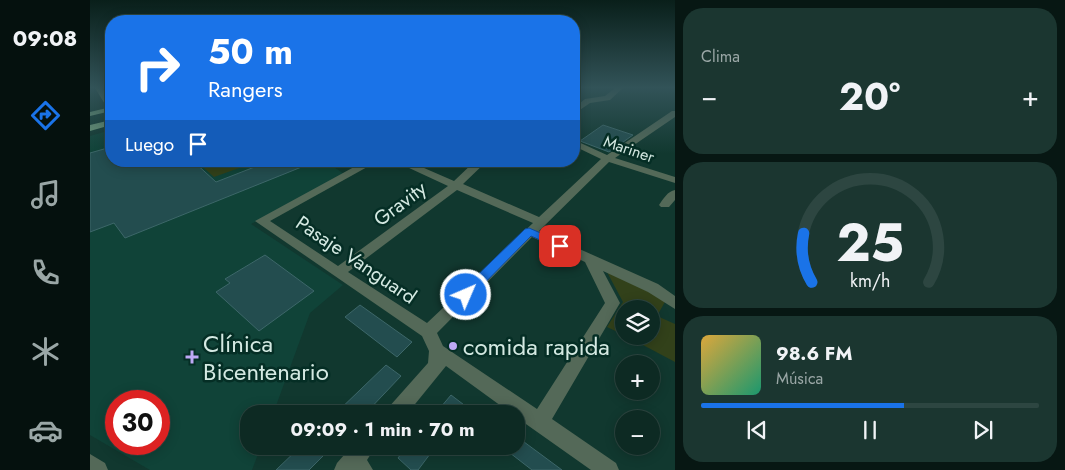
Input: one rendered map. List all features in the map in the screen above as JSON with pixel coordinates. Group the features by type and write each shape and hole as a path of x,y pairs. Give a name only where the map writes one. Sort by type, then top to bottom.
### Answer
{"main road":[{"path":"90,114 104,110"},
{"path":"90,128 105,124"}],"street":[{"path":"403,405 437,366 437,351 428,332 534,226 600,164 675,113"},
{"name":"Mariner","path":"580,146 608,158 675,180"},
{"name":"Pasaje Vanguard","path":"362,167 262,221 428,332"},
{"path":"413,167 456,185 534,226 591,260 653,288 675,303"},
{"name":"Gravity","path":"338,273 456,185 473,167"},
{"path":"665,205 675,193"},
{"path":"540,422 613,303 591,260"},
{"path":"437,351 609,470"},
{"path":"90,464 98,470"}],"shaded area":[{"name":"Clínica Bicentenario","path":"105,132 105,167 334,167 344,174 251,224 343,285 310,313 276,405 240,405 240,455 258,455 252,470 150,470 124,455 170,455 170,390 105,390 105,444 90,435 90,136"},
{"path":"203,167 242,167 214,177"},
{"path":"607,272 666,300 660,311 660,300 622,300"},
{"path":"615,314 615,331 607,327"},
{"path":"660,317 675,324 675,362 643,345 660,345"}],"building":[{"path":"603,125 633,135 609,152 580,141"},
{"path":"105,149 105,167 200,167 216,182 255,167 302,167 125,238 114,223 90,232 90,153"},
{"path":"265,255 314,291 259,331 216,292 230,283 225,279"},
{"path":"360,305 412,342 397,357 345,317"},
{"path":"386,365 401,376 374,405 344,405"},
{"path":"451,395 464,405 443,405"},
{"path":"525,443 562,470 532,470 513,455 525,455"},
{"path":"292,455 324,455 309,470 276,470"},
{"path":"400,455 429,455 418,470 411,470 398,458"}],"place":[{"name":"comida rapida","path":"453,346"},
{"name":"Clínica Bicentenario","path":"192,357"}],"route":[{"path":"466,295 529,231 560,246"}]}
